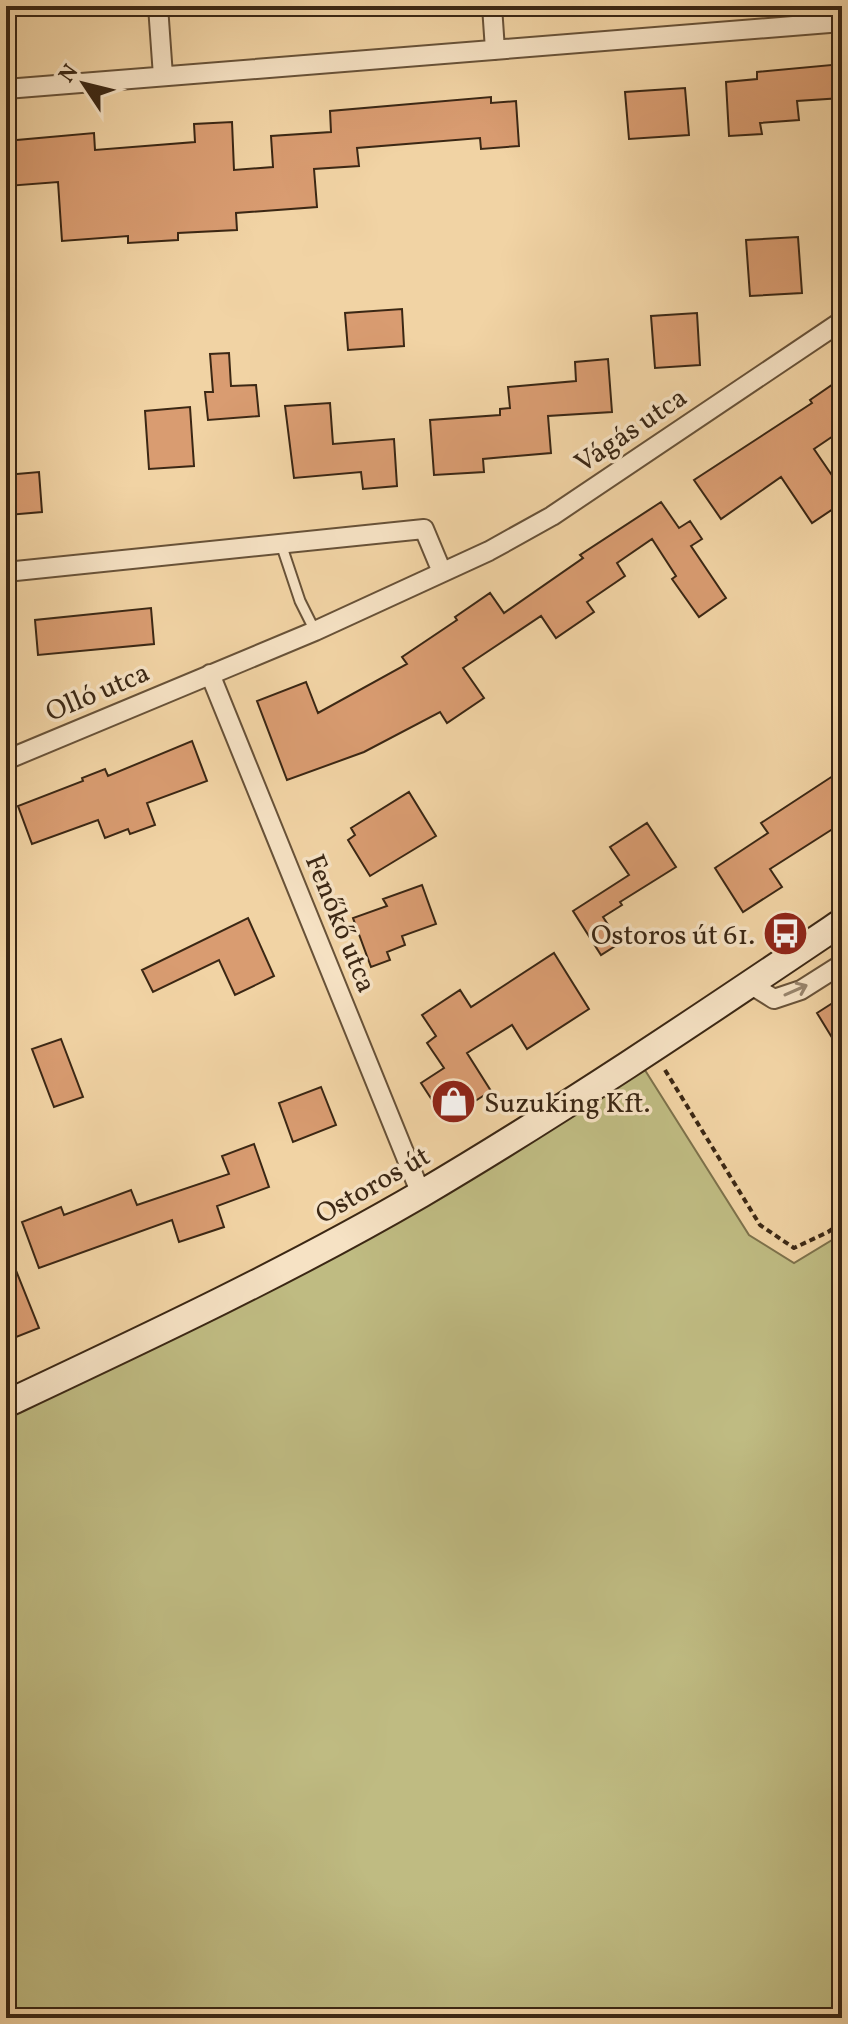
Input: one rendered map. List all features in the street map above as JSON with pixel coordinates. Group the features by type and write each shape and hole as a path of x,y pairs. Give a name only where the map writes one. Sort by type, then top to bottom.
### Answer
{"main road":[{"name":"Ostoros út","path":"6,1404 278,1273 421,1194 653,1049 842,922"}],"street":[{"path":"158,6 163,76"},
{"path":"492,6 495,50"},
{"path":"6,89 495,50 832,17"},
{"name":"Vágás utca","path":"210,674 315,631 489,551 552,516 842,321"},
{"path":"6,572 424,529 442,572"},
{"name":"Olló utca","path":"6,760 210,674"},
{"name":"Fenőkő utca","path":"210,674 421,1194"},
{"path":"750,984 774,999 801,990 842,964"}],"lane":[{"path":"281,544 300,601 315,631"}],"path":[{"path":"653,1049 760,1225 794,1248 842,1222"}],"shaded area":[{"path":"643,1067 749,1235 794,1263 842,1234 842,2018 6,2018 6,1412"}],"building":[{"path":"842,64 842,98 797,101 799,120 760,123 762,134 729,136 726,82 757,79 757,72"},
{"path":"685,88 689,135 629,139 625,92"},
{"path":"491,97 491,103 516,101 519,146 481,149 480,138 357,148 359,166 314,169 317,207 236,213 237,230 178,233 178,240 128,243 128,236 62,241 58,182 7,186 6,141 94,133 95,150 195,142 194,124 232,122 234,170 273,167 271,136 331,132 330,111"},
{"path":"798,237 802,293 750,296 746,240"},
{"path":"402,309 404,346 348,350 345,313"},
{"path":"697,313 700,365 655,368 651,316"},
{"path":"229,353 231,386 256,385 259,416 208,420 205,392 213,392 210,354"},
{"path":"608,359 612,412 548,416 551,453 483,459 484,472 434,475 430,420 500,415 500,409 510,408 508,387 576,381 575,362"},
{"path":"842,378 842,430 814,449 842,490 842,503 812,523 781,477 721,519 694,480 812,403 810,400"},
{"path":"330,403 333,444 394,439 397,486 363,489 361,472 294,478 285,406"},
{"path":"190,407 194,466 149,469 145,411"},
{"path":"39,472 42,512 8,515 6,475"},
{"path":"661,502 679,528 690,521 702,539 691,546 726,598 699,617 672,579 676,576 652,539 617,563 625,576 587,602 594,612 556,638 541,616 463,668 484,698 447,723 440,712 364,752 287,780 257,701 306,682 318,713 407,664 402,657 457,620 455,617 490,593 504,613 583,558 580,555"},
{"path":"151,608 154,644 38,655 35,620"},
{"path":"192,741 207,781 147,803 155,825 130,834 128,829 105,838 98,820 32,844 18,806 83,781 82,778 105,769 108,776"},
{"path":"842,770 842,823 770,869 782,887 743,912 715,868 768,833 761,823"},
{"path":"409,792 436,836 370,876 348,840 355,835 351,828"},
{"path":"647,823 676,867 620,902 622,905 603,917 620,943 601,955 573,911 629,875 610,847"},
{"path":"422,885 436,924 402,936 405,945 387,952 390,960 371,967 353,918 387,906 383,899"},
{"path":"248,918 274,976 235,995 219,960 153,992 142,970"},
{"path":"554,953 589,1009 527,1049 512,1025 467,1053 491,1091 445,1120 421,1083 444,1068 427,1043 436,1036 422,1015 460,990 471,1007"},
{"path":"842,997 842,1054 817,1013"},
{"path":"61,1039 83,1097 54,1107 32,1049"},
{"path":"321,1087 336,1125 293,1142 279,1103"},
{"path":"254,1144 269,1187 217,1206 224,1227 179,1242 172,1220 39,1268 22,1222 61,1207 64,1215 131,1190 137,1205 229,1174 222,1156"},
{"path":"6,1249 39,1328 6,1341"}],"place":[{"name":"Ostoros út 61.","path":"786,934"},
{"name":"Suzuking Kft.","path":"453,1102"}]}
